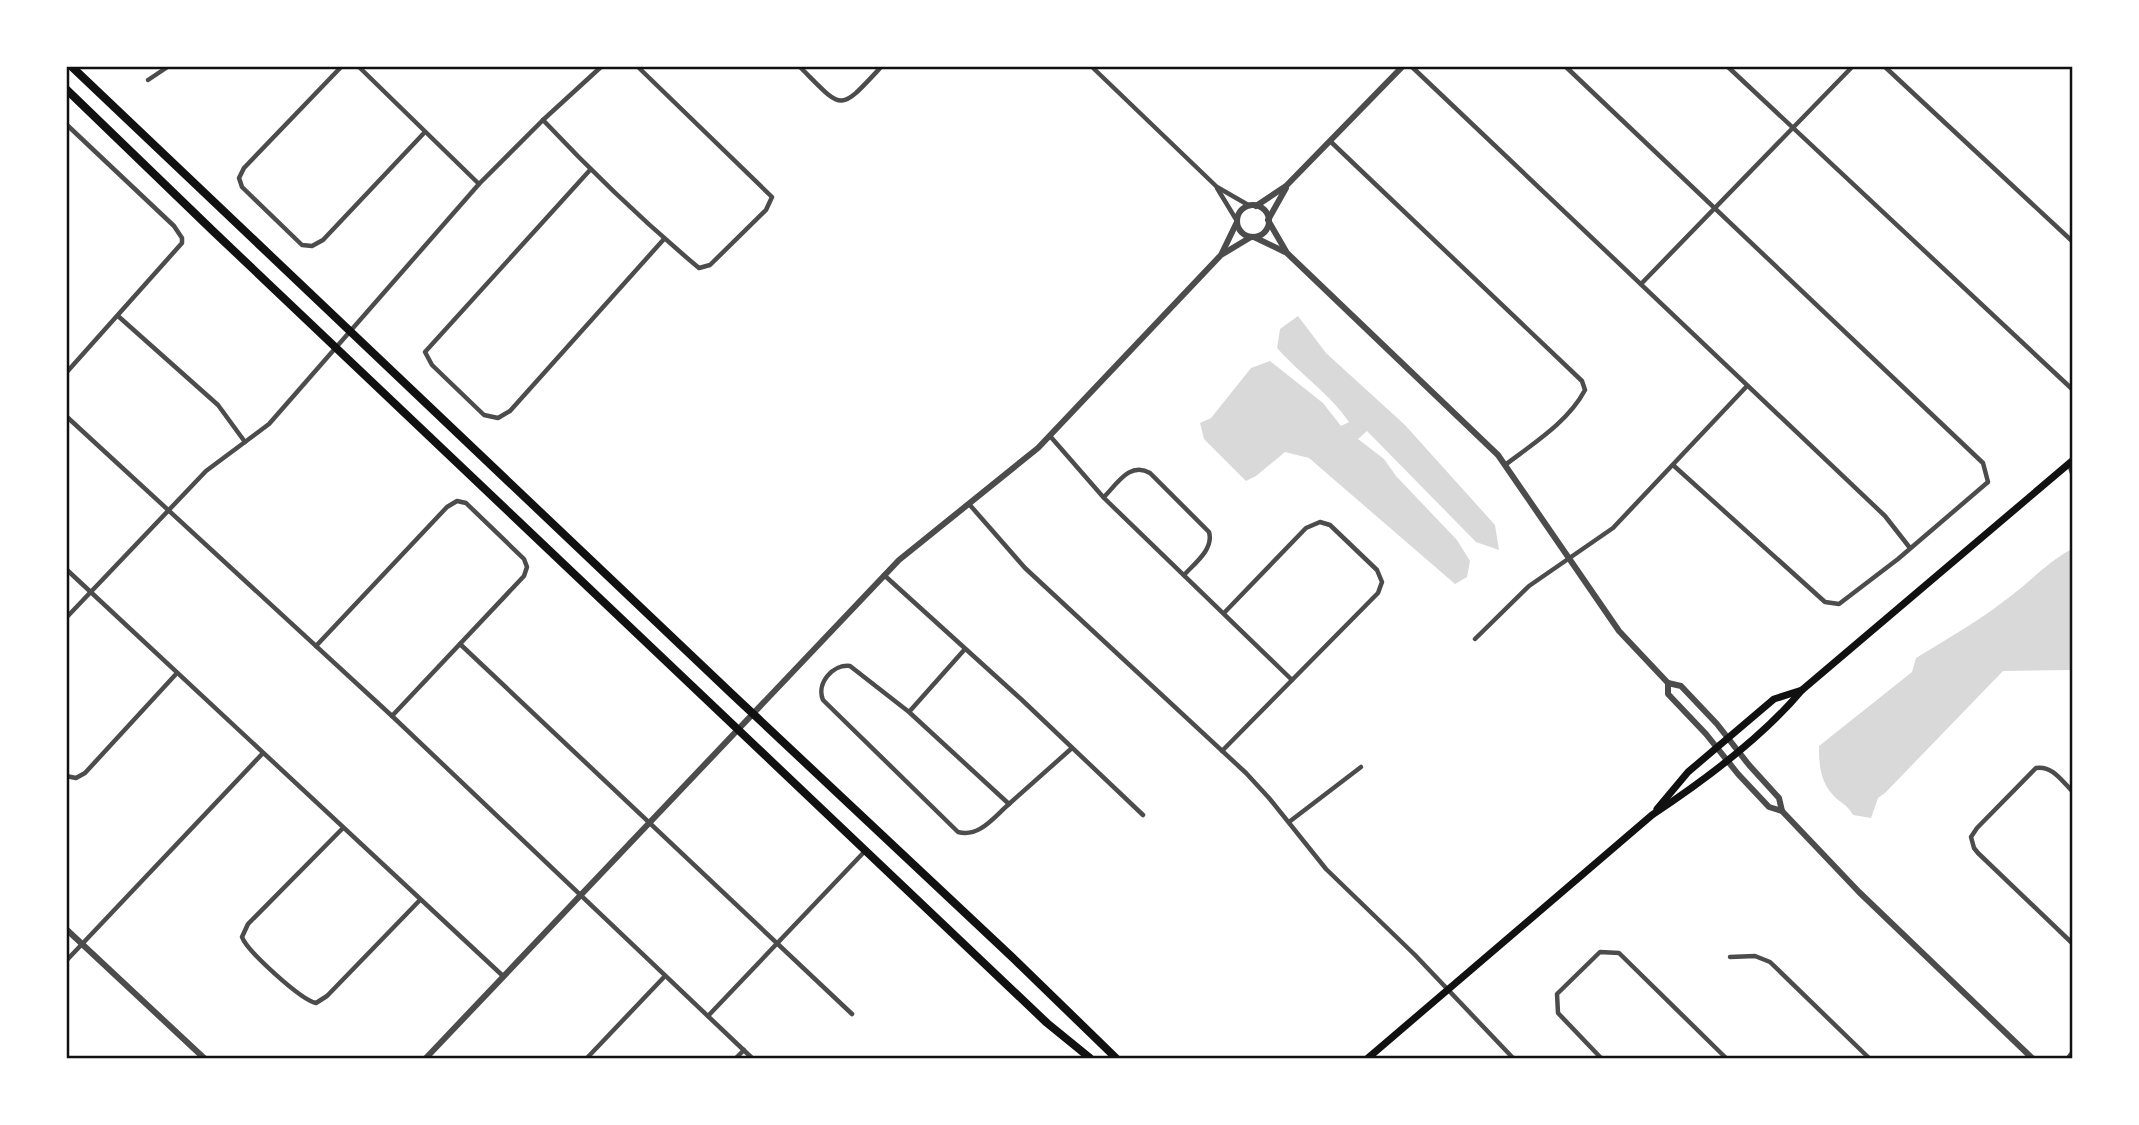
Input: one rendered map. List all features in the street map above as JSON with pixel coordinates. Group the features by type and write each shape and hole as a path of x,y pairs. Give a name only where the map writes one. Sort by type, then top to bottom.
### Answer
{"main road":[{"path":"71,66 1116,1059"},
{"path":"66,89 1038,1014 1090,1059"},
{"path":"1368,1059 1652,815 1697,786 1784,712 1802,690 2071,464"},
{"path":"1652,815 1688,772 1774,699 1802,690"}],"street":[{"path":"148,80 169,66"},
{"path":"342,66 244,168 239,178 242,187 302,245 312,246 323,240 424,133"},
{"path":"358,66 478,184"},
{"path":"66,618 213,465 270,424 478,184 601,66"},
{"path":"543,120 590,170 664,239 699,268 710,265 766,211 772,197 637,66"},
{"path":"799,66 832,100 843,102 850,100 882,66"},
{"path":"1091,66 1217,187 1265,211 1287,253 1482,438 1506,465 1619,631 1668,683 1681,686 1779,798 1782,811"},
{"path":"1221,255 1241,210 1253,206 1286,186 1403,66"},
{"path":"1411,66 1885,516 1910,548"},
{"path":"1565,66 1983,463 1988,482 1839,604 1825,602 1673,465"},
{"path":"1727,66 2073,389"},
{"path":"1641,284 1853,66"},
{"path":"1884,66 2073,241"},
{"path":"66,124 174,226 182,238 180,247 66,373"},
{"path":"1330,141 1583,381 1586,390 1581,398 1556,425 1506,465"},
{"path":"590,170 425,352 432,365 484,415 498,418 510,411 664,239"},
{"path":"426,1059 884,575 911,549 1050,436 1221,255 1264,232 1286,186"},
{"path":"1217,187 1241,232 1287,253"},
{"path":"118,316 218,405 245,442"},
{"path":"1475,639 1529,586 1613,528 1747,386"},
{"path":"66,416 392,716 752,1059"},
{"path":"1050,436 1104,498 1292,680"},
{"path":"2071,464 2073,473"},
{"path":"1104,498 1135,469 1145,470 1160,482 1206,527 1211,537 1209,548 1184,575"},
{"path":"316,646 447,507 457,501 466,503 524,559 527,567 524,576 392,716"},
{"path":"969,504 1025,569 1222,751 1269,798 1326,869 1513,1059"},
{"path":"1222,751 1378,593 1382,582 1377,570 1330,526 1320,522 1306,528 1224,613"},
{"path":"66,569 503,976"},
{"path":"884,575 1143,815"},
{"path":"460,644 852,1014"},
{"path":"909,712 964,649"},
{"path":"1009,804 909,712 850,666 835,669 821,687 823,700 958,832 968,835 978,831 1009,804 1072,748"},
{"path":"66,776 76,778 85,773 177,673"},
{"path":"1668,683 1668,694 1769,807 1782,811 1859,892 2032,1059"},
{"path":"66,961 263,753"},
{"path":"1289,822 1362,767"},
{"path":"2073,791 2052,771 2045,767 2036,768 1971,837 1978,853 2073,943"},
{"path":"343,828 248,924 242,937 249,949 303,998 316,1003 327,996 420,900"},
{"path":"708,1016 866,850"},
{"path":"66,929 204,1059"},
{"path":"1601,1059 1558,1013 1557,994 1600,953 1619,953 1726,1059"},
{"path":"1730,957 1755,956 1770,962 1869,1059"},
{"path":"587,1059 665,976"},
{"path":"736,1059 744,1050"},
{"path":"2068,1059 2073,1054"}],"shaded area":[{"path":"1298,316 1326,353 1405,425 1495,525 1499,550 1476,542 1367,431 1358,439 1384,459 1396,476 1457,540 1470,561 1467,577 1455,584 1309,458 1285,452 1246,481 1204,439 1200,423 1211,418 1251,368 1270,361 1323,403 1341,426 1349,422 1333,402 1277,348 1280,329"},
{"path":"2072,549 2072,670 2003,671 1878,798 1871,818 1853,815 1825,784 1820,766 1819,746 1912,672 1916,658 1989,612"}]}
